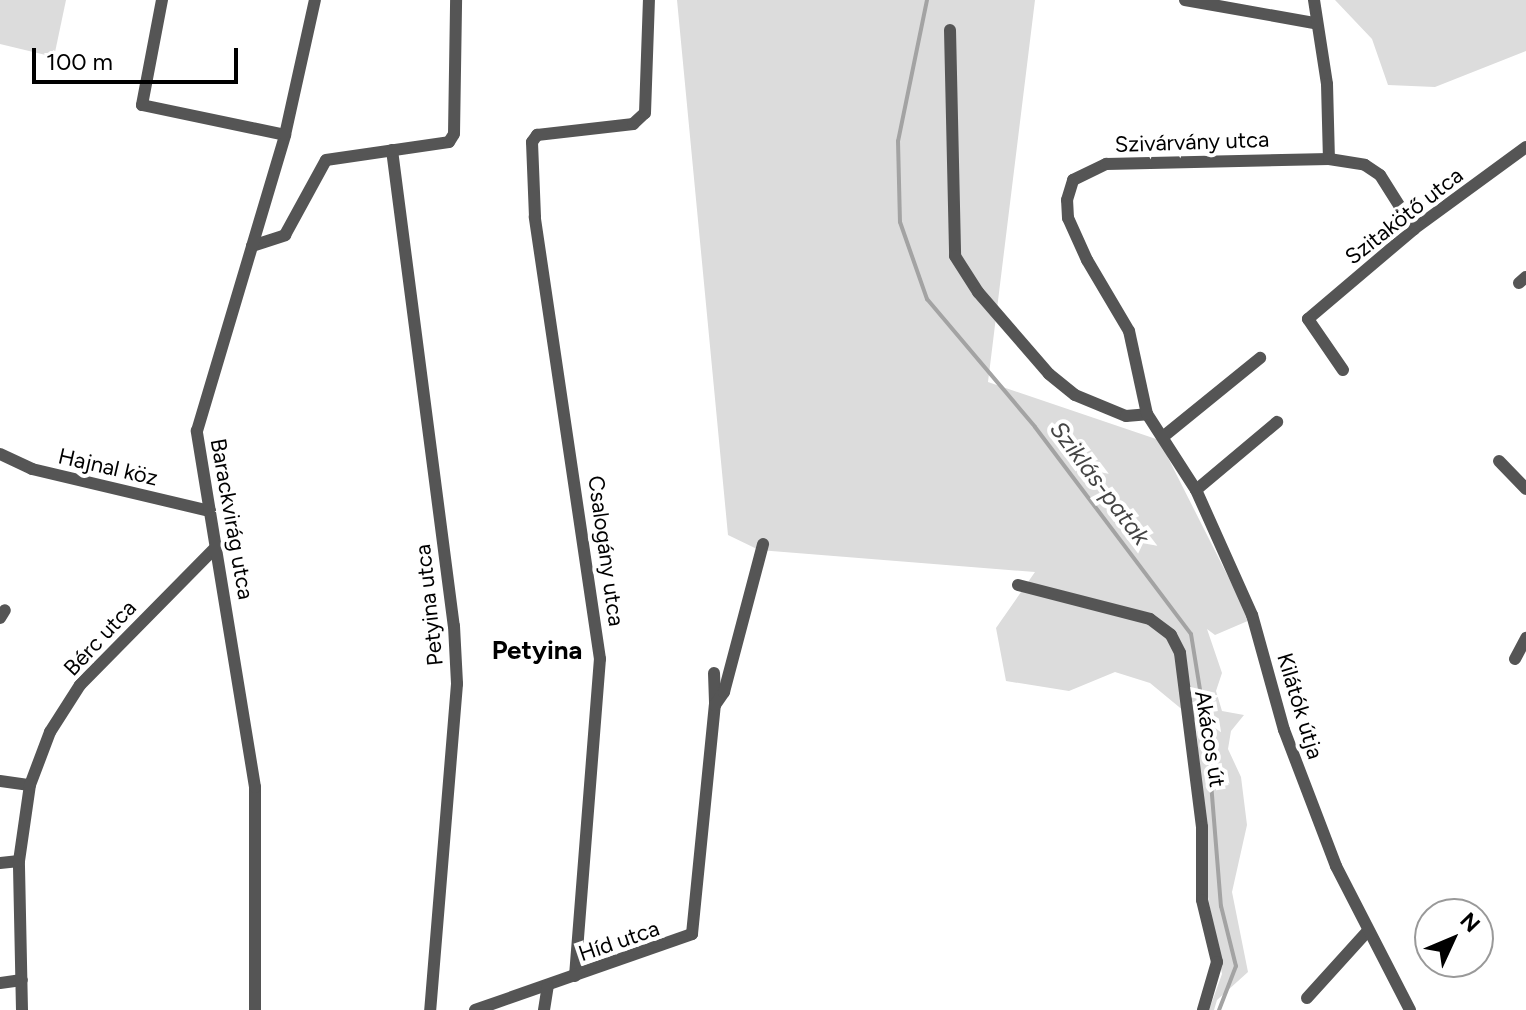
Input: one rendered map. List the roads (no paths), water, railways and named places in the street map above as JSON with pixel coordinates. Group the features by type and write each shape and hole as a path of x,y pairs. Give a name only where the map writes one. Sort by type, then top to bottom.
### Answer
{"street":[{"path":"162,0 142,105 285,135"},
{"name":"Barackvirág utca","path":"255,1010 255,787 197,431 285,135 315,0"},
{"path":"252,246 285,235 326,160 449,142 454,134 456,0"},
{"name":"Csalogány utca","path":"575,976 600,659 535,217 532,142 537,135 633,124 645,113 649,0"},
{"path":"1185,0 1314,23"},
{"path":"1245,0 1260,11"},
{"path":"1314,0 1314,23 1327,84 1329,159 1365,165 1380,175 1414,229"},
{"path":"950,30 955,256 978,292 1049,374 1075,395 1126,416 1147,414"},
{"name":"Szitakötő utca","path":"1343,370 1308,319 1414,229 1526,147"},
{"name":"Petyina utca","path":"392,150 454,626 457,684 430,1010"},
{"name":"Szivárvány utca","path":"1164,436 1147,414 1129,331 1068,218 1073,180 1106,164 1145,160 1329,159"},
{"path":"1164,436 1260,358"},
{"path":"1196,490 1277,422"},
{"name":"Kilátók útja","path":"1164,436 1196,490 1252,615 1294,760 1366,933 1410,1010"},
{"name":"Hajnal köz","path":"0,454 32,469 210,511"},
{"path":"1499,461 1526,489"},
{"name":"Híd utca","path":"715,705 724,692 763,544"},
{"name":"Bérc utca","path":"22,1010 19,861 30,785 50,732 80,685 215,548"},
{"name":"Akácos út","path":"1018,585 1150,619 1171,635 1180,653 1202,827 1202,900 1217,962 1203,1010"},
{"path":"1515,659 1526,638"},
{"name":"Híd utca","path":"475,1010 692,934 715,705 714,673"},
{"path":"0,781 30,785"},
{"path":"0,863 19,861"},
{"path":"1307,998 1366,933"},
{"path":"0,983 22,980"},
{"path":"544,1010 548,986"}],"waterway":[{"name":"Sziklás-patak","path":"927,0 898,141 900,222 927,299 1035,427 1191,634 1207,733 1221,906 1236,966 1219,1010"}],"district":[{"name":"Petyina","path":"537,651"}]}
